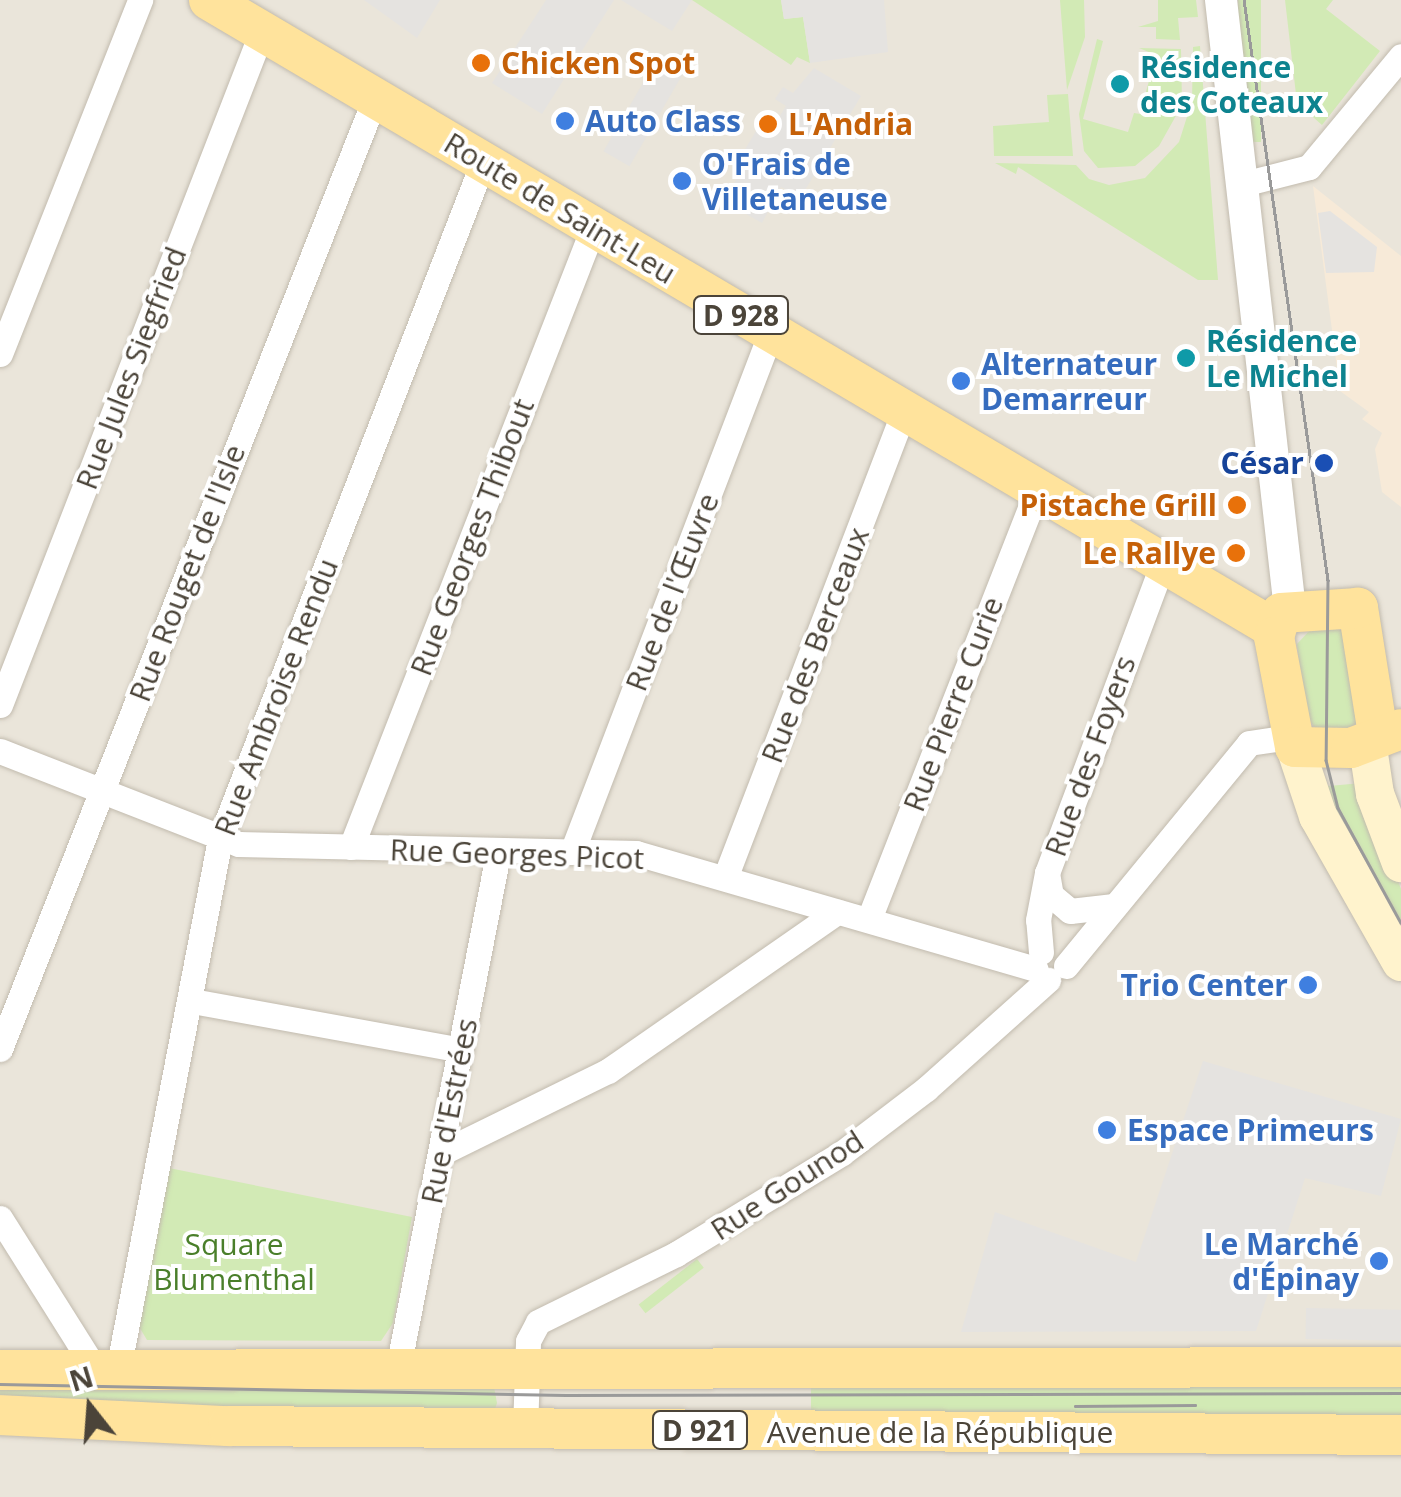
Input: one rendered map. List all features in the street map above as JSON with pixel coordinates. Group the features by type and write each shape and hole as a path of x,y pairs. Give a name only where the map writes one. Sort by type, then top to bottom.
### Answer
{"main road":[{"name":"Route de Saint-Leu","path":"210,0 1162,565 1281,618"},
{"name":"D 928","path":"1281,618 1358,608 1387,678 1382,735"},
{"path":"1281,618 1292,742 1318,816 1401,962"},
{"path":"1292,742 1338,750 1382,735 1375,794 1401,863"},
{"name":"Avenue de la République","path":"0,1370 1401,1367"},
{"name":"Avenue de la République","path":"0,1415 525,1429 1401,1435"}],"street":[{"path":"0,354 140,0"},
{"path":"1221,0 1243,184 1281,618"},
{"name":"Rue Jules Siegfried","path":"0,705 262,32"},
{"path":"1243,184 1295,174 1326,151 1401,56"},
{"name":"Rue Rouget de l'Isle","path":"0,1049 375,98"},
{"name":"Rue Ambroise Rendu","path":"106,1370 192,1001 220,840 484,162"},
{"name":"Rue Georges Thibout","path":"351,847 593,228"},
{"name":"Rue de l'Œuvre","path":"572,852 771,332"},
{"name":"Rue des Berceaux","path":"725,878 904,411"},
{"name":"Rue Pierre Curie","path":"869,919 1036,490"},
{"name":"Rue des Foyers","path":"1048,967 1038,920 1047,873 1162,565"},
{"name":"Rue Gounod","path":"528,1367 529,1336 538,1322 676,1254 842,1152 926,1090 1114,906 1250,744 1292,742"},
{"name":"Rue Georges Picot","path":"0,751 220,840 498,854 636,853 837,912 1048,967"},
{"name":"Rue d'Estrées","path":"398,1368 498,854"},
{"path":"1047,873 1051,895 1064,909 1083,914 1114,906"},
{"path":"441,1153 622,1063 837,912"},
{"path":"192,1001 461,1050"},
{"path":"0,1218 106,1370"},
{"path":"525,1429 528,1367"}],"shaded area":[{"path":"0,0 1401,0 1401,1497 0,1497"},
{"path":"364,0 440,0 417,38"},
{"path":"546,0 614,0 542,114 492,83"},
{"path":"621,0 692,0 672,31"},
{"path":"781,0 884,0 888,52 810,63 803,17 784,19"},
{"path":"659,55 685,70 629,166 604,151"},
{"path":"814,68 861,96 801,197 781,187 762,223 723,201 751,156 744,151 756,131 767,137 786,106 775,99 783,87 793,93"},
{"path":"1313,186 1401,256 1401,507 1382,492 1375,449 1382,433 1362,419 1369,412 1340,391"},
{"path":"1330,211 1377,247 1374,272 1326,273 1318,213"},
{"path":"1203,1061 1401,1119 1381,1196 1305,1178 1256,1331 961,1332 995,1212 1136,1262"},
{"path":"1306,1308 1401,1310 1400,1341 1305,1339"}],"green space":[{"path":"692,0 781,0 784,19 803,17 810,63 797,57 791,65"},
{"path":"1060,0 1084,0 1085,37 1067,90"},
{"path":"1158,0 1196,0 1198,17 1178,18 1180,40 1156,39 1156,27 1138,27 1158,21"},
{"path":"1238,0 1261,0 1261,142 1238,142"},
{"path":"1285,0 1333,0 1326,9 1380,51 1322,125 1297,103"},
{"path":"1097,39 1103,41 1083,119 1128,132 1134,113 1140,114 1156,55 1139,48 1181,49 1182,105 1159,146 1135,166 1098,168 1084,151 1079,114"},
{"path":"1200,46 1218,280 1198,280 1018,167 1016,174 995,163 1076,165 1089,179 1109,185 1145,178 1179,142 1192,101 1193,47"},
{"path":"1068,94 1073,156 994,156 993,126 1049,122 1047,95"},
{"path":"1342,626 1359,720 1352,729 1317,731 1305,714 1297,644 1312,628"},
{"path":"1362,783 1401,889 1401,939 1318,787"},
{"name":"Square Blumenthal","path":"169,1168 412,1217 393,1323 381,1341 147,1340 138,1325"},
{"path":"697,1259 704,1268 645,1313 639,1305"},
{"path":"0,1378 494,1387 497,1403 495,1409 0,1405"},
{"path":"811,1379 1401,1379 1401,1423 811,1423"}],"tram line":[{"path":"1244,0 1328,580 1326,760 1338,808 1401,923"},
{"path":"0,1384 565,1395 1401,1393"},
{"path":"1075,1406 1195,1405"}],"place":[{"name":"Chicken Spot","path":"481,63"},
{"name":"Résidence des Coteaux","path":"1120,84"},
{"name":"Auto Class","path":"565,121"},
{"name":"L'Andria","path":"768,124"},
{"name":"O'Frais de Villetaneuse","path":"682,181"},
{"name":"Résidence Le Michel","path":"1186,358"},
{"name":"Alternateur Demarreur","path":"961,381"},
{"name":"César","path":"1324,463"},
{"name":"Pistache Grill","path":"1237,505"},
{"name":"Le Rallye","path":"1236,553"},
{"name":"Trio Center","path":"1308,985"},
{"name":"Espace Primeurs","path":"1107,1130"},
{"name":"Le Marché d'Épinay","path":"1379,1261"}]}
